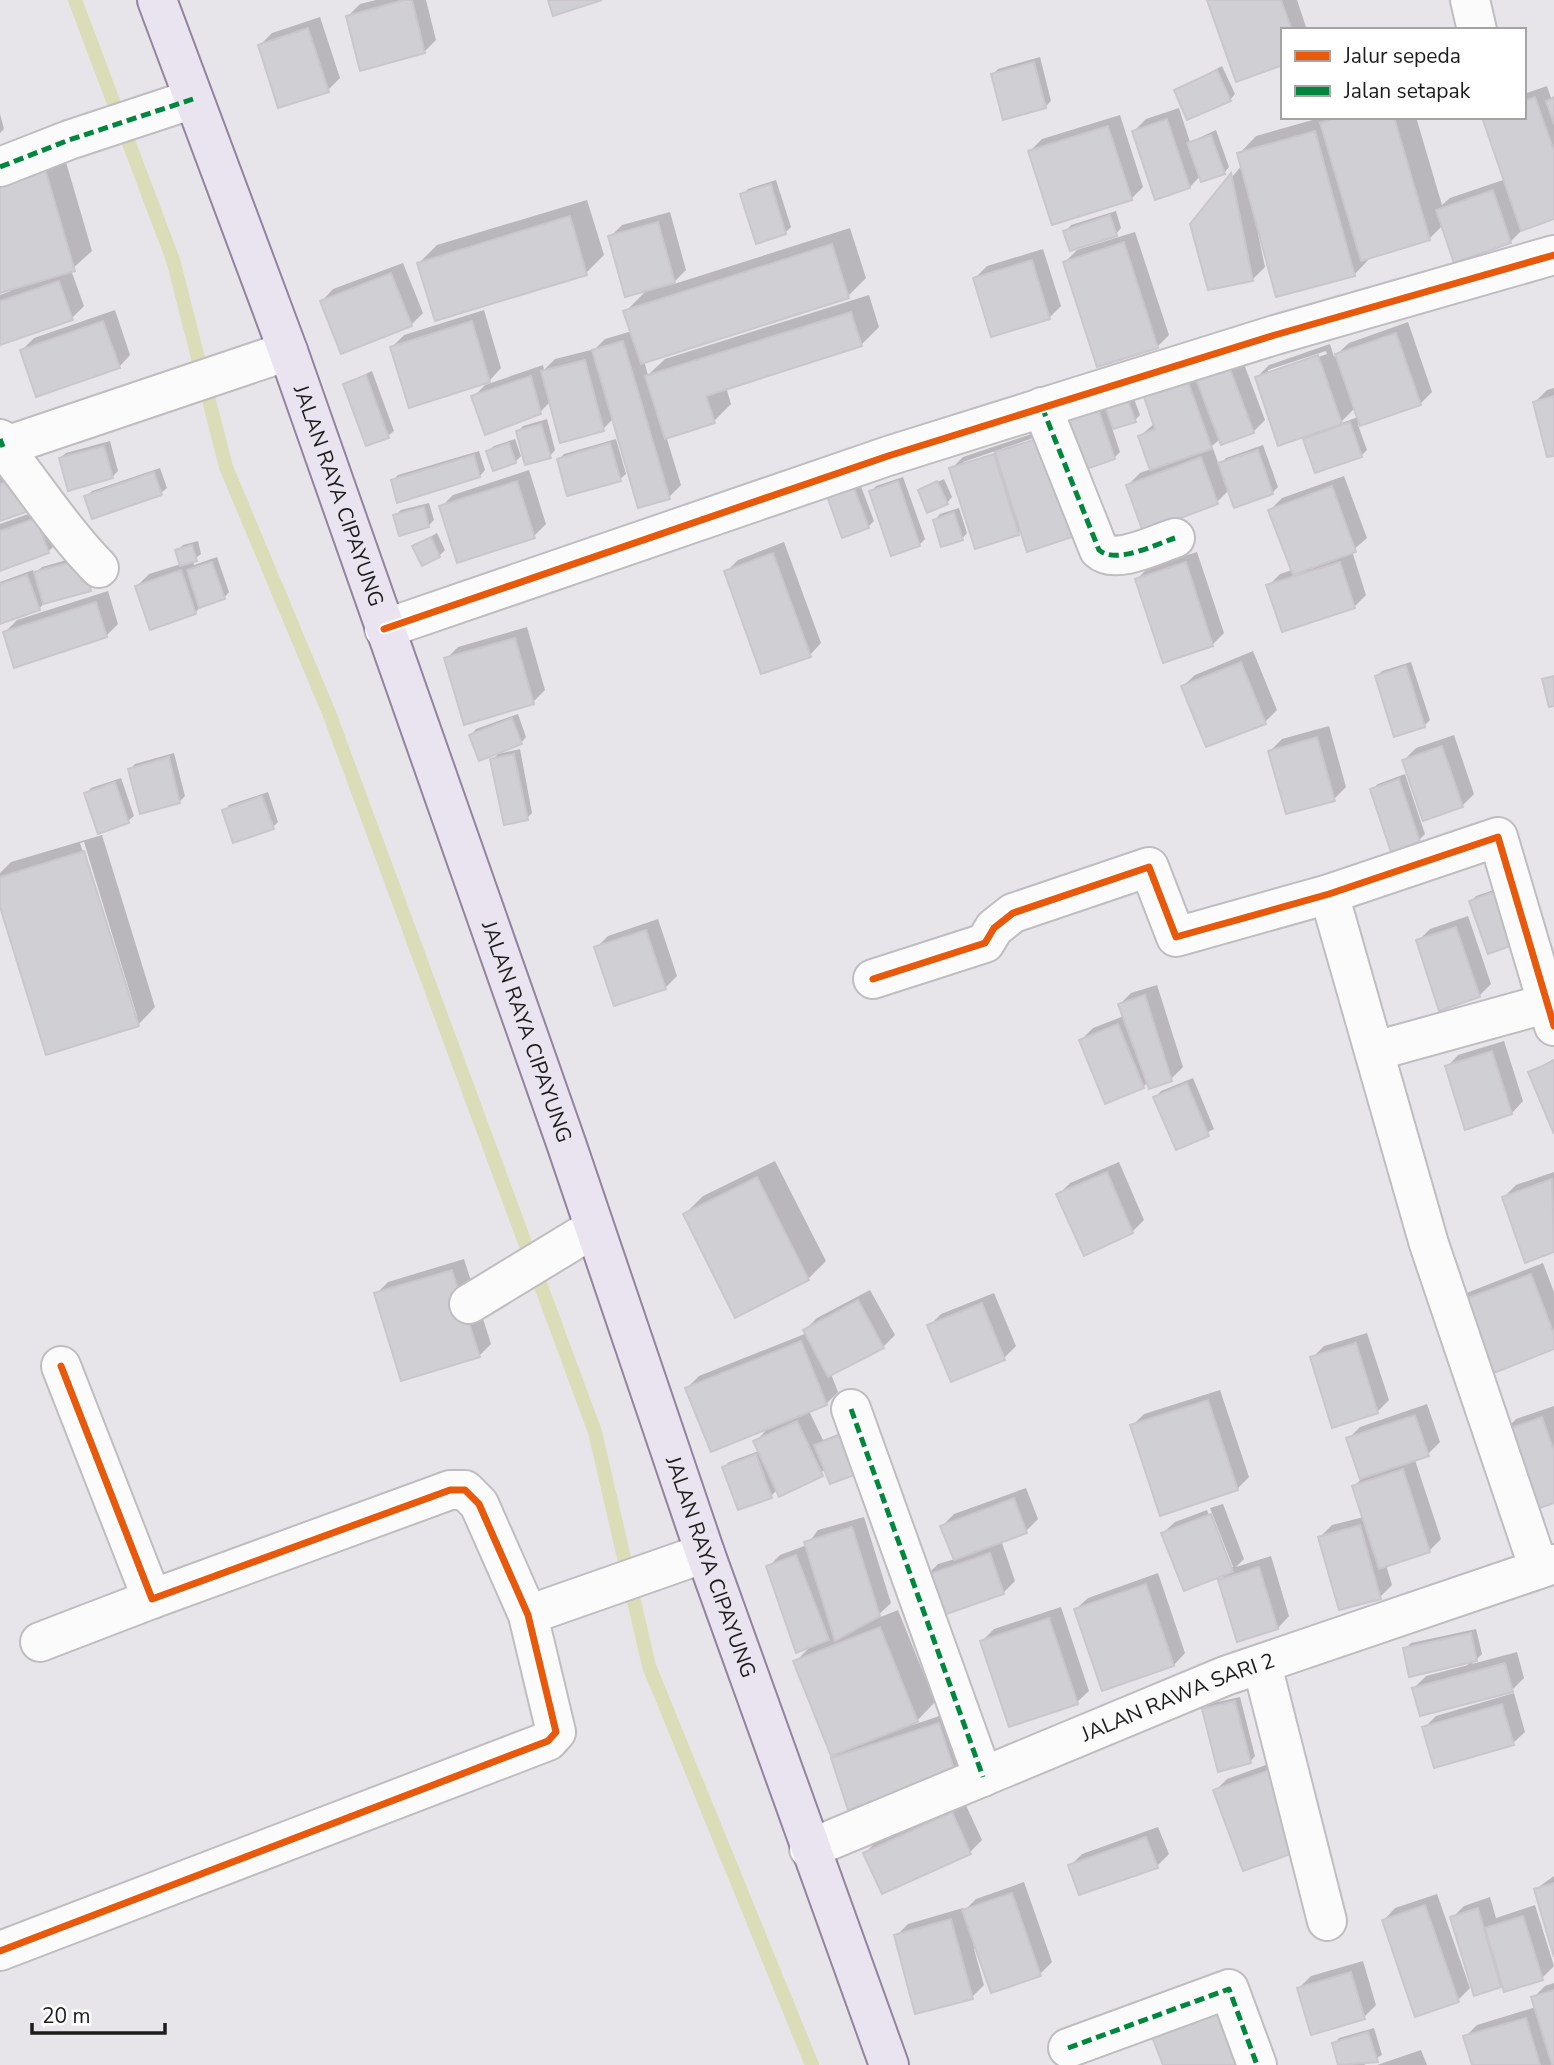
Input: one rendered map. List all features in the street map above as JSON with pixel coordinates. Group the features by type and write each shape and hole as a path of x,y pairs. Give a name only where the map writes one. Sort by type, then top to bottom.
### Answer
{"main road":[{"name":"JALAN RAYA CIPAYUNG","path":"157,0 193,99 273,357 384,629 581,1236 705,1553 888,2065"}],"street":[{"path":"1470,0 1477,28"},
{"path":"0,167 69,140 193,99"},
{"path":"384,629 888,456 1275,335 1554,255"},
{"path":"99,568 66,534 44,498 1,444 273,357"},
{"path":"1042,407 1099,550 1119,555 1175,538"},
{"path":"873,979 985,943 994,928 1013,912 1149,867 1176,937 1329,894 1498,836 1550,1015 1375,1051"},
{"path":"1329,894 1429,1244 1546,1567"},
{"path":"469,1304 581,1236"},
{"path":"61,1366 152,1599"},
{"path":"851,1409 983,1777"},
{"path":"1,1948 548,1741 556,1732 528,1615 479,1504 466,1490 450,1490 40,1642"},
{"path":"528,1615 705,1553"},
{"name":"JALAN RAWA SARI 2","path":"809,1849 1225,1676 1546,1567"},
{"path":"1262,1665 1327,1921"},
{"path":"1068,2048 1229,1989 1257,2065"}],"building":[{"path":"412,0 425,53 360,71 346,16"},
{"path":"548,0 602,0 553,16"},
{"path":"1207,0 1281,0 1291,28 1281,28 1281,66 1236,82"},
{"path":"308,28 329,92 278,108 258,45"},
{"path":"1034,62 1046,108 1003,120 991,74"},
{"path":"1217,70 1231,101 1187,120 1174,90"},
{"path":"1535,97 1554,151 1554,219 1521,231 1483,119 1526,119 1526,100"},
{"path":"1554,98 1554,124 1546,101"},
{"path":"1167,119 1190,188 1155,200 1132,131"},
{"path":"1332,119 1395,119 1430,240 1361,261 1320,123"},
{"path":"1108,126 1132,200 1052,225 1028,151"},
{"path":"1315,131 1355,276 1276,297 1237,153"},
{"path":"1211,135 1225,174 1201,182 1187,143"},
{"path":"43,162 75,271 0,293 0,175"},
{"path":"1231,173 1253,281 1208,290 1190,224"},
{"path":"771,184 786,234 756,244 740,194"},
{"path":"1493,190 1511,243 1454,263 1436,210"},
{"path":"1110,215 1117,236 1070,251 1063,231"},
{"path":"570,216 587,275 435,321 417,263"},
{"path":"658,222 675,283 625,297 608,236"},
{"path":"1124,242 1158,348 1097,367 1063,262"},
{"path":"832,244 849,298 641,364 623,311"},
{"path":"1032,260 1050,319 991,337 973,278"},
{"path":"391,273 412,326 341,354 320,301"},
{"path":"59,281 73,320 0,345 0,301"},
{"path":"851,312 862,346 706,396 715,423 665,439 645,376"},
{"path":"103,321 120,368 36,397 20,350"},
{"path":"472,321 490,382 409,408 390,347"},
{"path":"1396,333 1421,405 1360,426 1335,354"},
{"path":"623,341 670,499 638,508 592,350"},
{"path":"1318,355 1342,424 1278,446 1255,377"},
{"path":"585,360 604,431 560,443 541,371"},
{"path":"1229,366 1254,433 1221,445 1196,379"},
{"path":"1185,373 1212,449 1150,470 1138,436 1155,429 1141,388"},
{"path":"366,375 389,438 366,446 343,384"},
{"path":"531,376 541,414 485,435 471,396"},
{"path":"1125,392 1136,422 1113,429 1103,400"},
{"path":"1554,396 1554,456 1547,457 1533,402"},
{"path":"1097,405 1115,459 1081,471 1063,416"},
{"path":"1350,422 1362,457 1315,473 1303,439"},
{"path":"541,424 551,458 525,465 516,431"},
{"path":"1037,439 1056,497 1074,491 1087,532 1027,552 995,452"},
{"path":"509,443 516,463 493,471 486,451"},
{"path":"610,443 621,481 567,496 557,459"},
{"path":"104,446 113,478 68,491 59,458"},
{"path":"1258,450 1273,494 1234,508 1218,463"},
{"path":"994,454 1019,535 975,549 949,468"},
{"path":"474,455 480,477 397,503 391,480"},
{"path":"1201,457 1218,504 1143,532 1126,485"},
{"path":"154,472 162,495 92,519 84,496"},
{"path":"18,478 29,511 0,521 0,484"},
{"path":"517,481 535,538 457,563 439,506"},
{"path":"898,481 920,546 891,556 869,491"},
{"path":"937,481 948,504 927,513 918,490"},
{"path":"853,485 869,528 842,538 827,496"},
{"path":"1332,486 1356,552 1293,575 1268,510"},
{"path":"424,507 429,527 399,536 393,515"},
{"path":"954,512 963,540 941,547 933,520"},
{"path":"36,518 49,553 0,571 0,531"},
{"path":"431,537 440,557 422,566 412,546"},
{"path":"192,545 197,561 180,566 175,550"},
{"path":"773,553 811,657 761,674 724,571"},
{"path":"83,559 91,591 43,604 34,572"},
{"path":"212,562 225,599 199,608 187,570"},
{"path":"1186,562 1213,646 1163,663 1135,579"},
{"path":"1340,562 1355,608 1282,632 1266,585"},
{"path":"181,570 196,614 150,630 135,586"},
{"path":"27,575 40,610 0,624 0,584"},
{"path":"96,602 107,637 14,668 3,632"},
{"path":"515,638 534,704 464,725 444,658"},
{"path":"1241,662 1266,724 1206,747 1181,686"},
{"path":"1406,666 1425,727 1394,737 1375,676"},
{"path":"1554,676 1554,706 1549,707 1542,679"},
{"path":"512,718 522,744 479,761 469,735"},
{"path":"1317,737 1335,801 1286,814 1268,751"},
{"path":"1442,746 1463,807 1423,821 1402,760"},
{"path":"514,754 528,820 504,825 490,759"},
{"path":"169,757 180,803 140,814 128,769"},
{"path":"1399,779 1420,842 1391,852 1370,789"},
{"path":"115,782 129,823 98,834 84,793"},
{"path":"262,796 274,829 233,843 222,810"},
{"path":"84,851 139,1026 46,1055 0,907 0,877"},
{"path":"1499,890 1519,943 1488,954 1469,901"},
{"path":"1456,927 1480,997 1439,1011 1416,940"},
{"path":"646,930 666,989 614,1006 594,947"},
{"path":"1145,995 1172,1081 1149,1089 1118,1004"},
{"path":"1118,1024 1144,1088 1105,1104 1079,1040"},
{"path":"1492,1051 1512,1114 1465,1130 1445,1066"},
{"path":"1554,1061 1554,1134 1528,1072"},
{"path":"1187,1083 1209,1136 1176,1150 1153,1097"},
{"path":"1107,1172 1133,1233 1084,1256 1056,1194"},
{"path":"757,1177 809,1280 735,1318 683,1214"},
{"path":"1552,1179 1554,1252 1525,1263 1502,1197"},
{"path":"452,1270 480,1357 401,1381 374,1293"},
{"path":"1531,1274 1554,1334 1554,1349 1484,1377 1455,1303"},
{"path":"858,1300 884,1348 828,1377 803,1330"},
{"path":"982,1303 1005,1360 951,1382 927,1325"},
{"path":"801,1341 827,1405 711,1452 685,1388"},
{"path":"1356,1343 1378,1413 1332,1428 1310,1357"},
{"path":"1208,1400 1238,1490 1160,1516 1130,1425"},
{"path":"1415,1415 1429,1456 1360,1479 1346,1438"},
{"path":"1542,1417 1554,1451 1554,1503 1531,1511 1502,1431"},
{"path":"797,1421 823,1476 779,1497 753,1441"},
{"path":"854,1430 868,1470 830,1484 814,1445"},
{"path":"756,1454 772,1498 738,1510 722,1467"},
{"path":"1403,1469 1430,1552 1379,1569 1352,1486"},
{"path":"1014,1498 1027,1533 954,1560 940,1526"},
{"path":"1211,1514 1233,1572 1184,1591 1161,1533"},
{"path":"1360,1525 1381,1599 1339,1610 1318,1537"},
{"path":"852,1527 880,1616 835,1641 804,1542"},
{"path":"990,1553 1004,1594 938,1617 924,1576"},
{"path":"796,1555 829,1640 796,1653 766,1566"},
{"path":"1259,1567 1278,1629 1237,1642 1218,1580"},
{"path":"1146,1584 1174,1666 1102,1691 1074,1609"},
{"path":"1049,1618 1078,1704 1009,1727 980,1641"},
{"path":"880,1627 918,1722 831,1756 793,1661"},
{"path":"1471,1633 1477,1661 1409,1677 1403,1648"},
{"path":"1505,1663 1513,1692 1420,1716 1412,1688"},
{"path":"1235,1701 1251,1763 1218,1772 1202,1709"},
{"path":"1502,1704 1514,1745 1434,1768 1422,1727"},
{"path":"939,1723 956,1775 848,1810 831,1758"},
{"path":"1270,1770 1299,1851 1243,1871 1213,1790"},
{"path":"952,1812 971,1854 882,1894 863,1853"},
{"path":"1146,1837 1158,1868 1079,1895 1068,1865"},
{"path":"1554,1883 1554,1957 1534,1889"},
{"path":"1012,1893 1041,1976 991,1993 962,1910"},
{"path":"1425,1905 1459,2002 1415,2017 1382,1920"},
{"path":"1478,1908 1501,1987 1474,1996 1450,1917"},
{"path":"1523,1916 1543,1980 1504,1992 1485,1928"},
{"path":"951,1919 973,1999 915,2014 894,1935"},
{"path":"1351,1972 1365,2019 1311,2035 1297,1988"},
{"path":"1554,1990 1554,2065 1552,2065 1531,1997"},
{"path":"1224,2001 1248,2065 1163,2065 1149,2029"},
{"path":"1526,2018 1540,2065 1472,2065 1463,2036"},
{"path":"1368,2032 1378,2062 1338,2065 1332,2043"}],"waterway":[{"path":"75,0 173,260 226,467 329,713 595,1432 649,1666 812,2065"}],"marked path":[{"path":"0,167 69,140 193,99"},
{"path":"1042,407 1099,550 1106,554 1126,554 1175,538"},
{"path":"0,439 3,447"},
{"path":"851,1409 983,1777"},
{"path":"1068,2048 1229,1989 1257,2065"}],"cycle path":[{"path":"384,629 888,456 1275,335 1554,255"},
{"path":"873,979 985,943 994,928 1013,913 1149,867 1176,937 1329,894 1498,837 1554,1026"},
{"path":"0,1951 548,1741 556,1732 528,1615 479,1504 465,1490 450,1490 152,1599 61,1366"}]}
